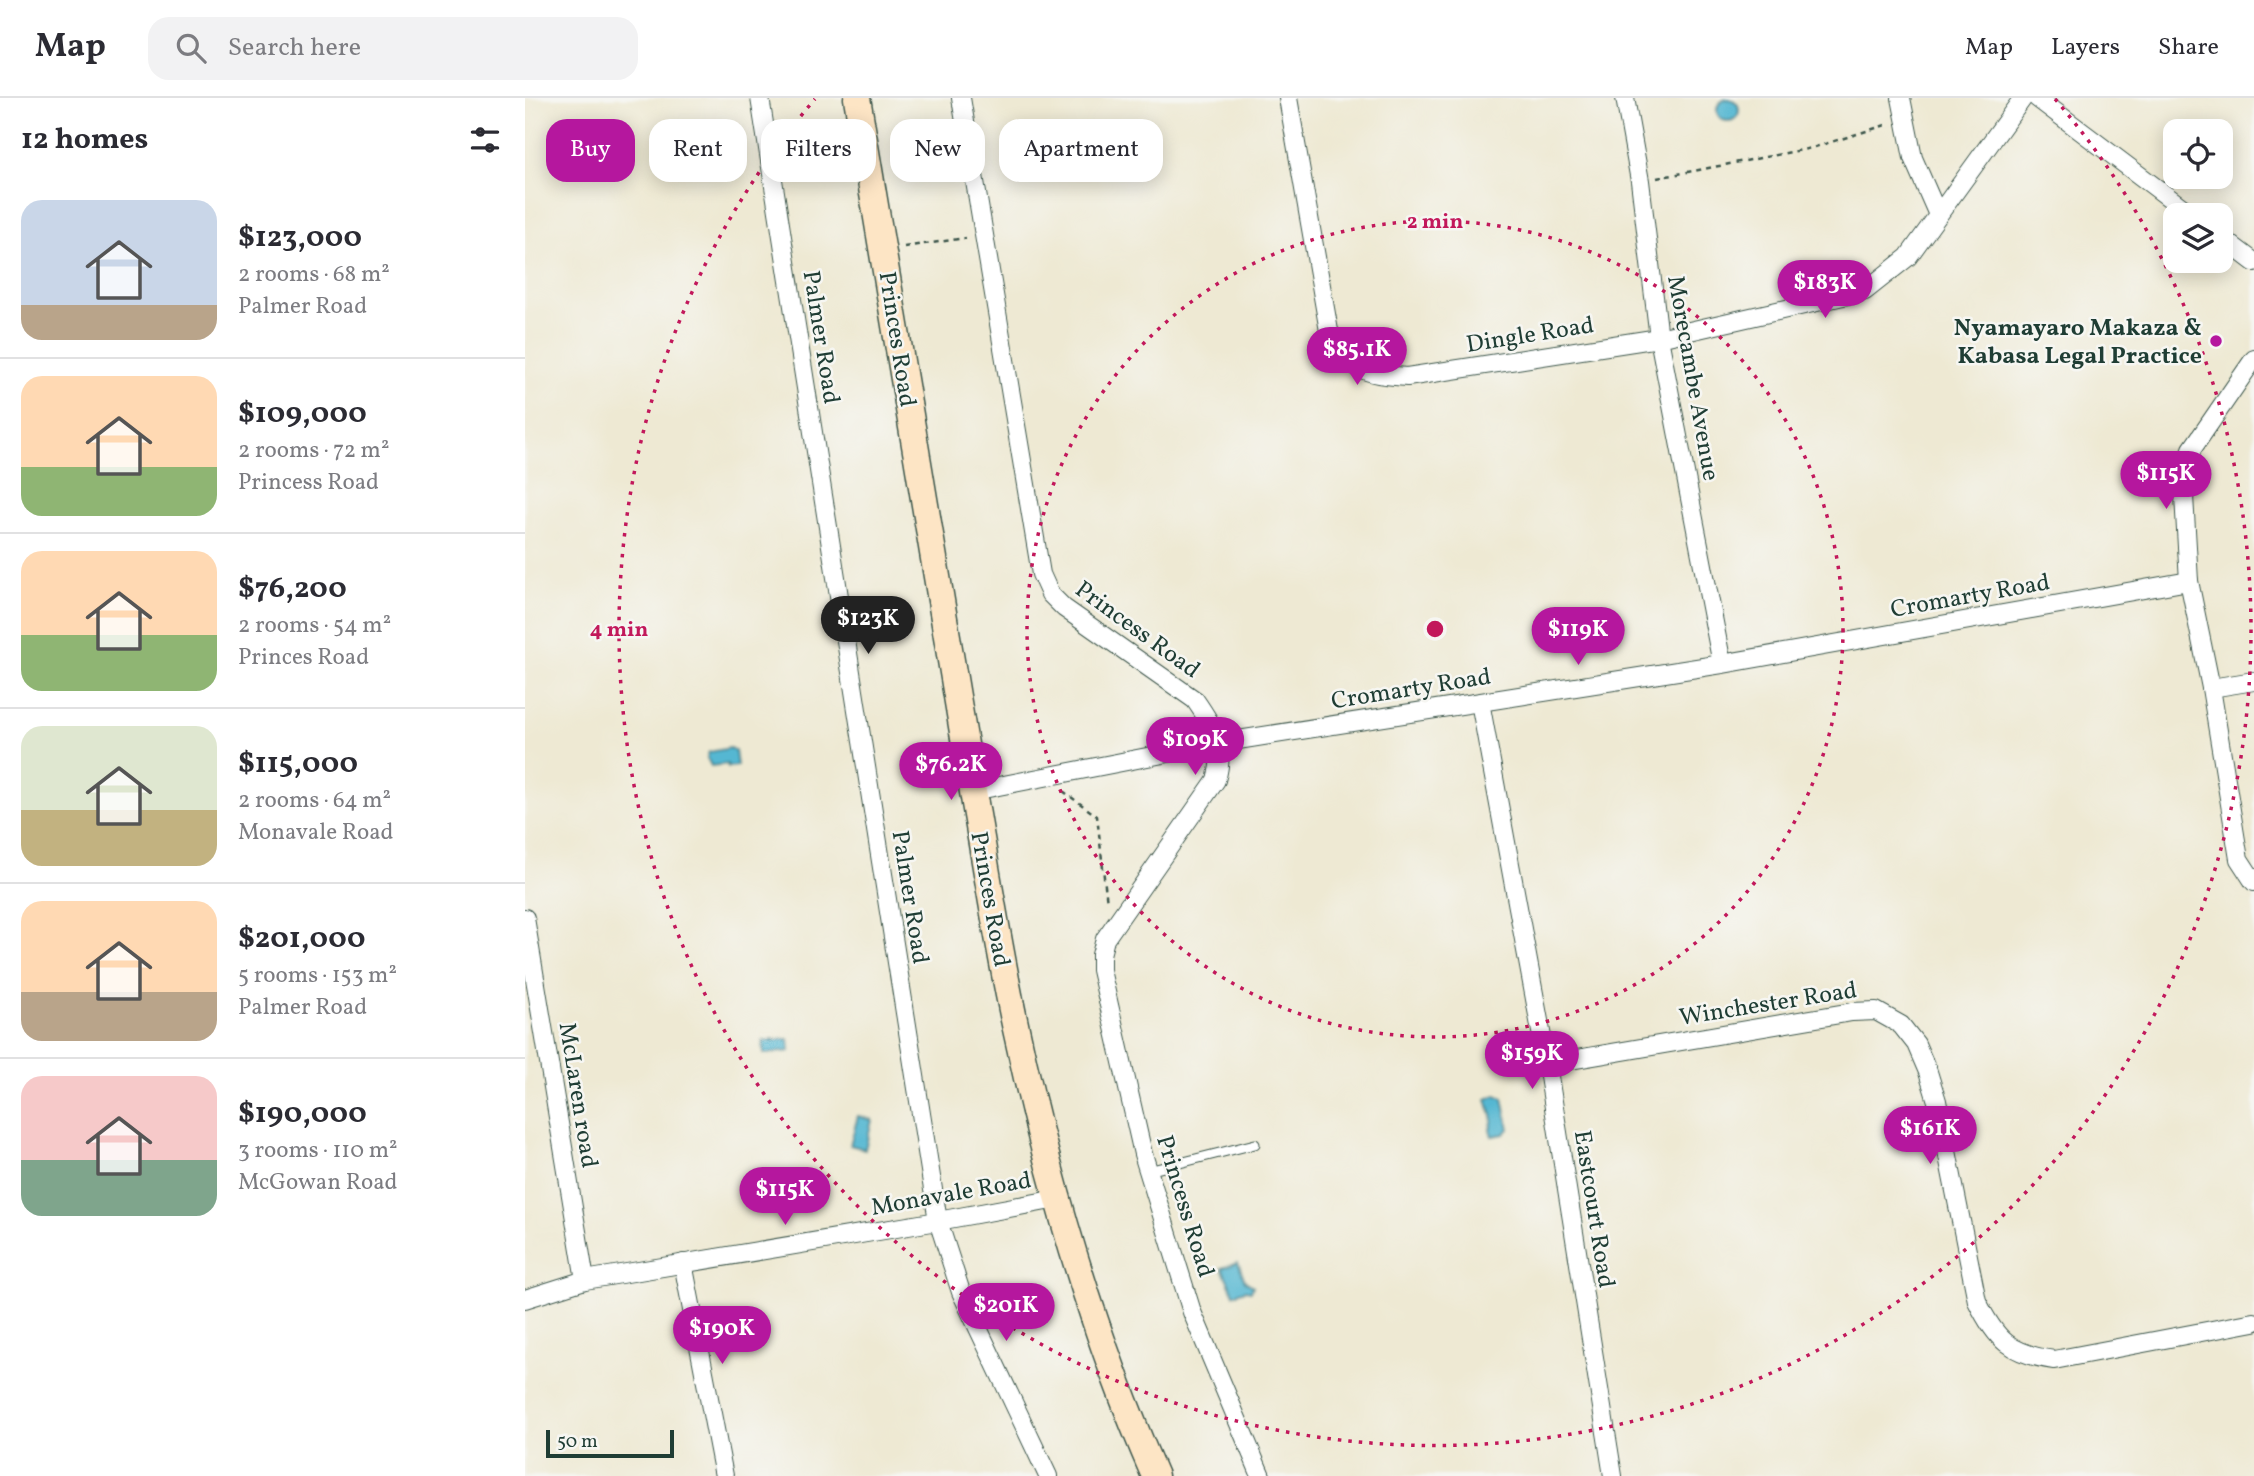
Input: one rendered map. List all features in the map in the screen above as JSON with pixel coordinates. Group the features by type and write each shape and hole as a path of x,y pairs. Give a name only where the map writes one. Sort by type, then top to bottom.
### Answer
{"main road":[{"name":"Princes Road","path":"857,98 1013,1018 1057,1199 1095,1320 1155,1476"}],"street":[{"name":"Palmer Road","path":"760,98 938,1221 961,1292 1048,1476"},
{"name":"Princess Road","path":"961,98 1041,574 1050,594 1064,608 1195,700 1210,721 1219,743 1221,764 1216,780 1111,932 1103,947 1101,970 1148,1171 1192,1312 1261,1476"},
{"name":"Dingle Road","path":"1288,98 1329,331 1346,359 1374,375 1407,377 1659,338 1865,291 1908,257 2023,98"},
{"name":"Morecambe Avenue","path":"1625,98 1640,181 1659,338 1722,664"},
{"path":"1901,98 1913,158 1938,215"},
{"path":"2037,98 2176,203"},
{"path":"2233,246 2254,262"},
{"path":"2254,359 2192,449 2183,479 2189,581 2211,688 2239,859 2254,882"},
{"name":"Cromarty Road","path":"973,791 1219,743 1722,664 2189,581"},
{"path":"2211,688 2254,681"},
{"name":"Eastcourt Road","path":"1480,702 1548,1064 1613,1476"},
{"name":"McLaren road","path":"525,918 585,1280"},
{"name":"Winchester Road","path":"1548,1064 1852,1012 1876,1011 1901,1025 1916,1044 1928,1072 1937,1101 1977,1301 1989,1326 2008,1345 2030,1357 2054,1360 2254,1322"},
{"name":"Monavale Road","path":"525,1299 585,1280 1057,1199"},
{"path":"684,1263 724,1476"}],"lane":[{"path":"1148,1171 1255,1144"}],"path":[{"path":"1640,181 1812,148 1904,119"},
{"path":"883,250 984,235"},
{"path":"1039,778 1072,797 1097,816 1111,932"}],"water":[{"path":"1728,99 1736,102 1739,110 1736,118 1728,121 1720,118 1717,110 1720,102"},
{"path":"730,748 735,751 737,766 711,766 707,758 709,752"},
{"path":"789,1039 790,1051 764,1054 763,1041"},
{"path":"1496,1095 1503,1098 1509,1129 1504,1134 1492,1136 1490,1129 1493,1119 1487,1099"},
{"path":"858,1116 872,1120 865,1149 850,1145"},
{"path":"1238,1262 1245,1281 1253,1286 1251,1291 1234,1294 1222,1268"}],"place":[{"name":"Nyamayaro Makaza & Kabasa Legal Practice","path":"2216,341"}]}
